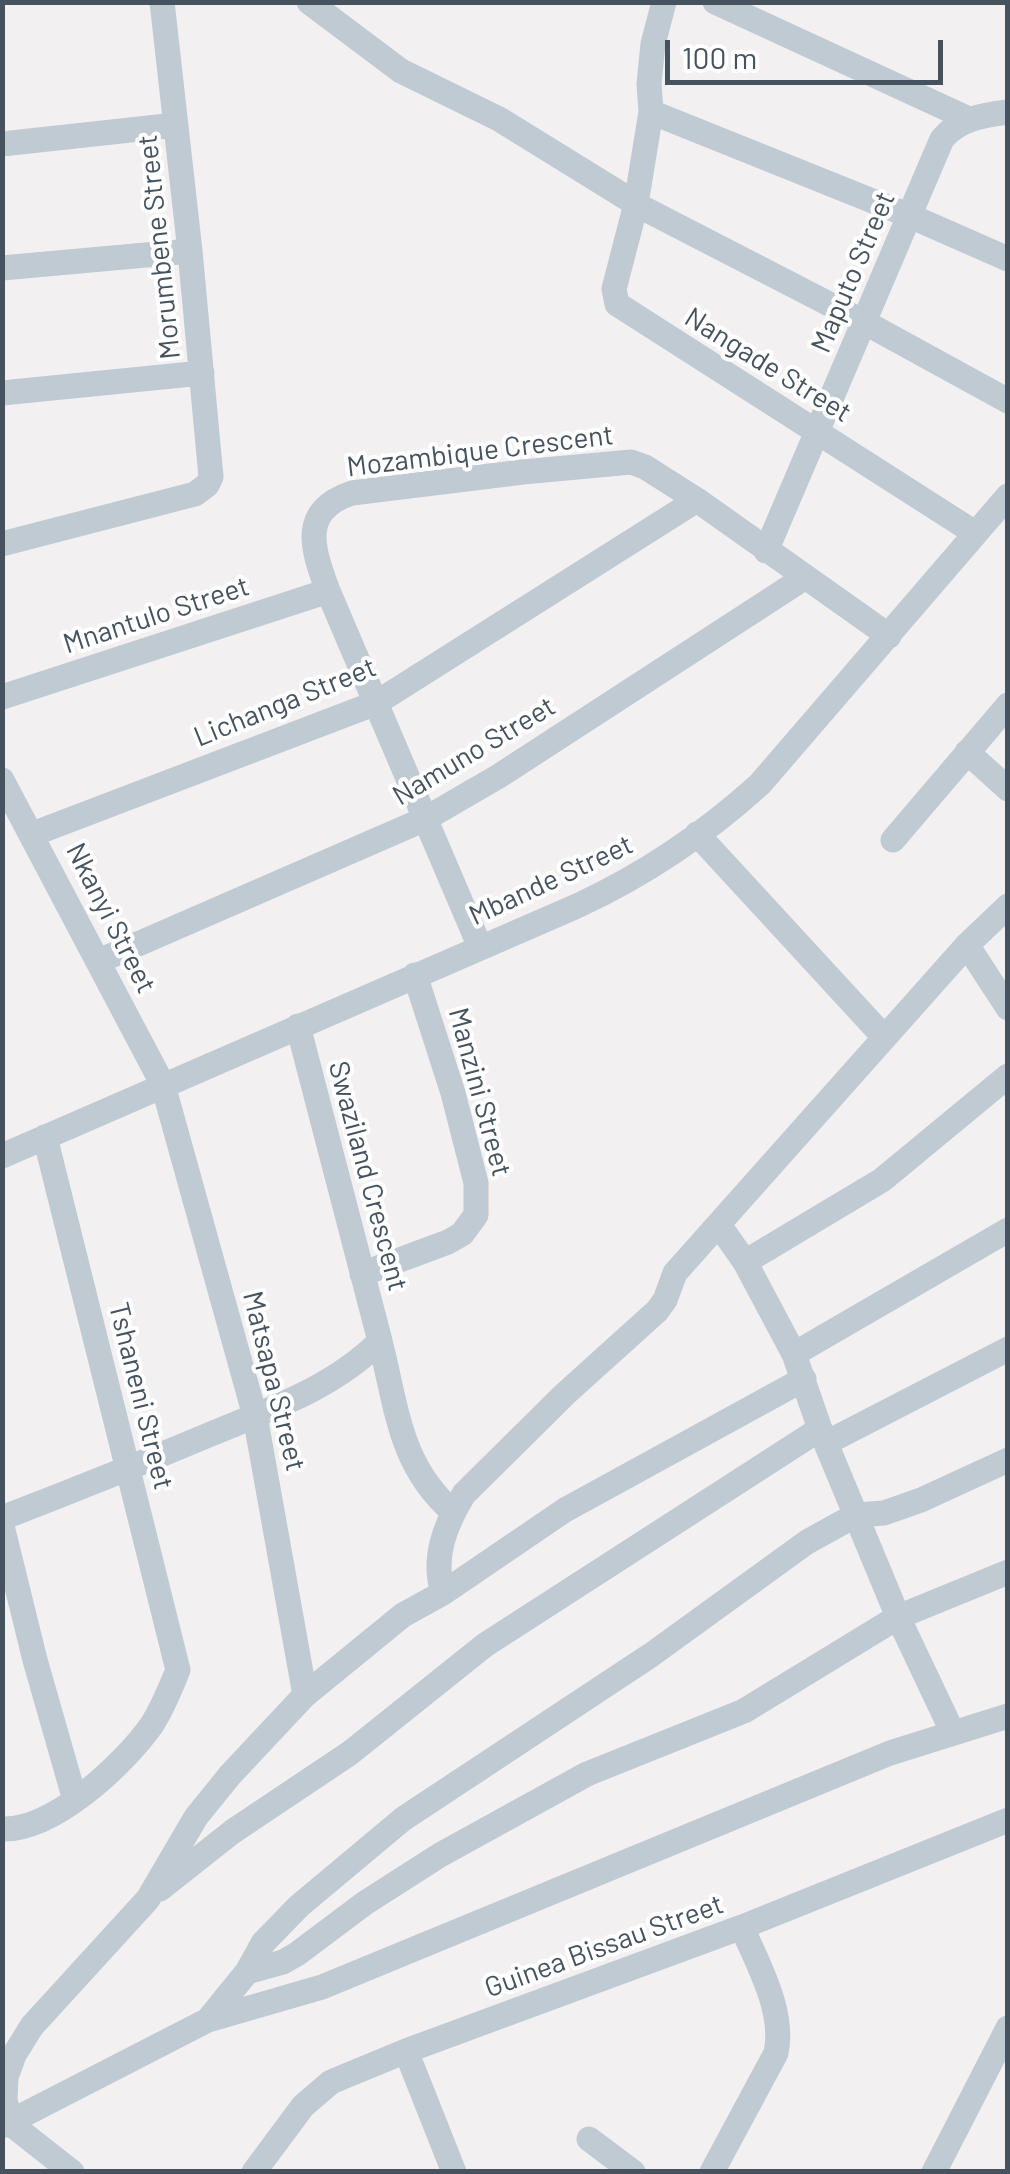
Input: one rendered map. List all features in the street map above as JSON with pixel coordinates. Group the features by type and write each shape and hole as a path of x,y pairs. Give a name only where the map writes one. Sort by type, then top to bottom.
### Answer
{"street":[{"name":"Morumbene Street","path":"2,544 194,494 207,485 212,468 162,2"},
{"path":"309,2 401,71 499,118 636,204 1008,402"},
{"path":"636,204 651,112 650,64 664,2"},
{"path":"715,2 970,119 1008,112"},
{"path":"651,112 1008,259"},
{"name":"Maputo Street","path":"766,551 942,139 970,119"},
{"path":"2,144 176,125"},
{"name":"Nangade Street","path":"636,204 614,289 617,304 976,533"},
{"path":"2,268 190,250"},
{"path":"2,394 202,372"},
{"name":"Mozambique Crescent","path":"480,947 312,548 322,512 339,497 624,462 645,467 888,636"},
{"name":"Mbande Street","path":"2,1156 610,891 641,874 760,784 1008,496"},
{"name":"Lichanga Street","path":"33,834 376,703 696,500"},
{"name":"Namuno Street","path":"99,961 425,820 804,578"},
{"name":"Mnantulo Street","path":"2,697 328,591"},
{"path":"893,840 1008,705"},
{"path":"967,752 1008,789"},
{"name":"Nkanyi Street","path":"2,780 163,1085"},
{"path":"697,834 884,1037"},
{"path":"444,1593 436,1568 453,1512 480,1476 657,1311 675,1273 967,945 1008,906"},
{"path":"967,945 1006,1002"},
{"name":"Manzini Street","path":"362,1274 448,1242 462,1234 476,1215 476,1183 453,1093 415,975"},
{"name":"Swaziland Crescent","path":"298,1026 407,1451 425,1483 453,1512"},
{"path":"746,1262 882,1180 1008,1076"},
{"name":"Matsapa Street","path":"163,1085 255,1416 306,1695"},
{"name":"Tshaneni Street","path":"46,1137 178,1670 140,1740 75,1800"},
{"path":"719,1225 746,1262 794,1354 823,1436 898,1617 952,1731"},
{"path":"794,1354 1008,1230"},
{"path":"2,1518 326,1384 380,1341"},
{"path":"6,2121 5,2089 14,2055 32,2026 148,1898 232,1832 350,1753 485,1645 823,1436 1008,1350"},
{"path":"148,1898 196,1817 230,1775 306,1695 402,1615 444,1593 564,1510 804,1379"},
{"path":"208,2020 264,1943 300,1906 403,1819 651,1655 807,1542 856,1515 884,1513 921,1500 1008,1460"},
{"path":"2,1526 75,1800 34,1824 2,1829"},
{"path":"246,1972 297,1954 365,1903 440,1855 586,1774 744,1710 898,1617 1008,1572"},
{"path":"6,2121 208,2020 322,1988 873,1760 952,1731 1008,1716"},
{"name":"Guinea Bissau Street","path":"254,2172 302,2106 331,2082 742,1927 1008,1820"},
{"path":"712,2172 776,2053 780,2038 777,2018 742,1927"},
{"path":"934,2172 1008,2028"},
{"path":"406,2051 454,2172"},
{"path":"6,2121 72,2172"},
{"path":"589,2140 633,2172"}]}
